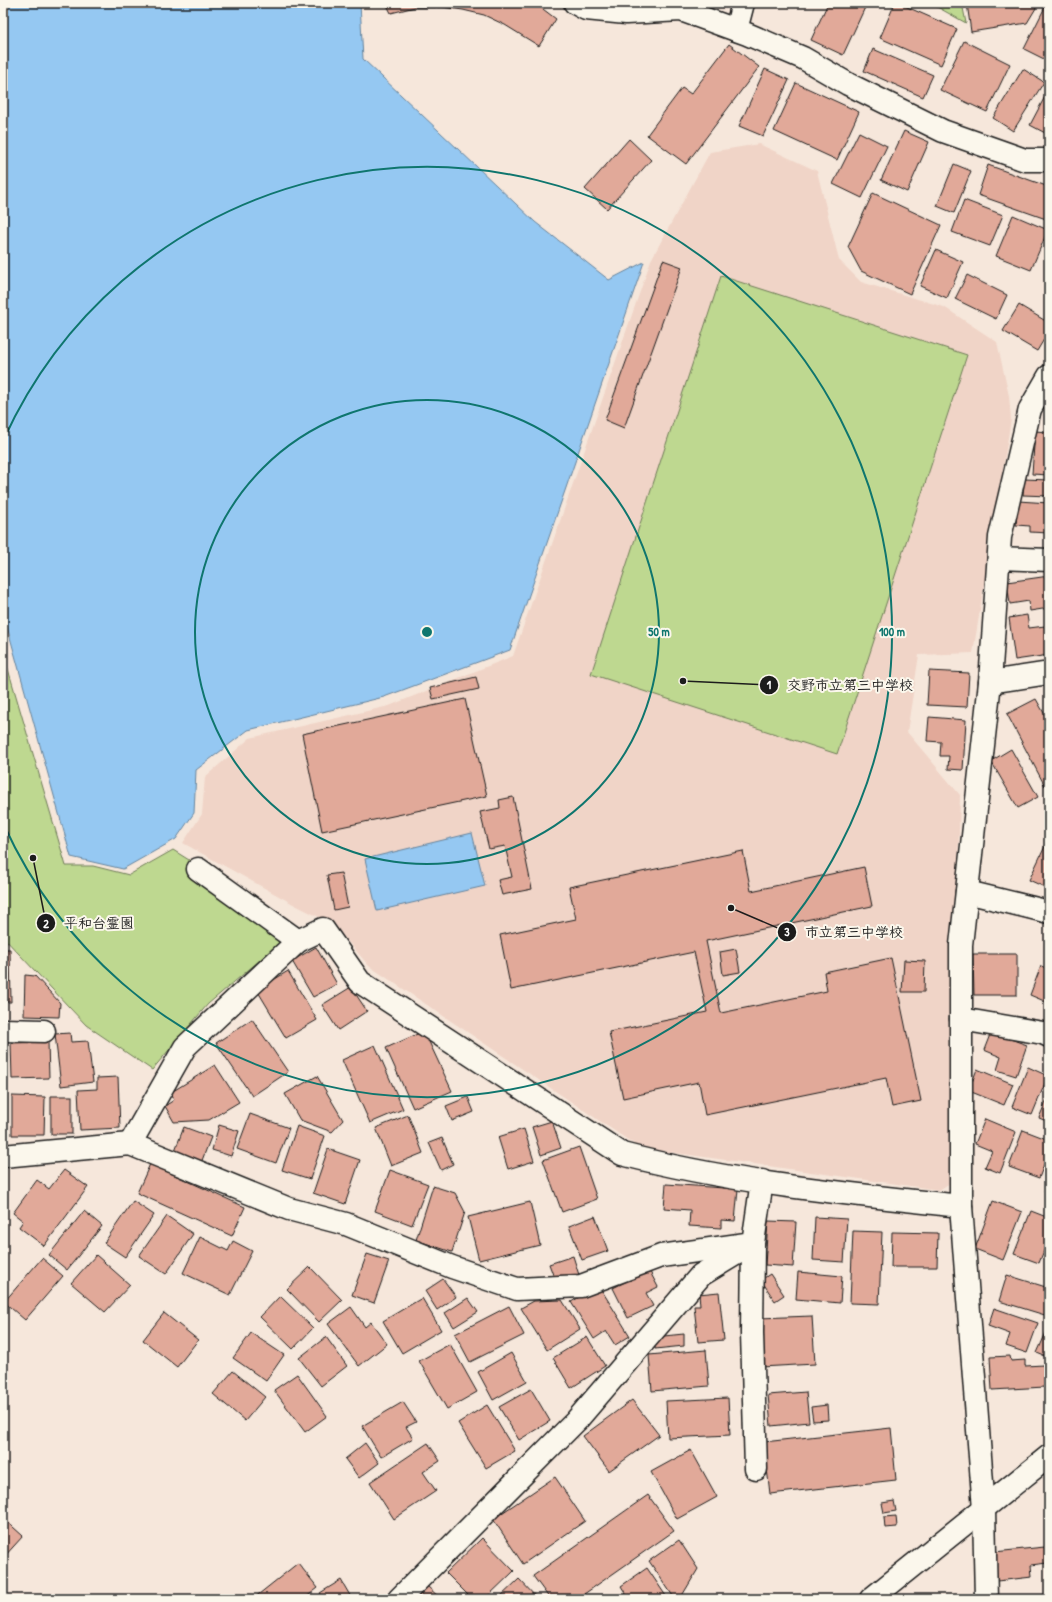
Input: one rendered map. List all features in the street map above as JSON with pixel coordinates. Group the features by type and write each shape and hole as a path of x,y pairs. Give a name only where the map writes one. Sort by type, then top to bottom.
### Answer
{"street":[{"path":"575,3 586,9 626,13 681,10 736,30 803,58 848,84 943,131 1025,160 1049,160"},
{"path":"736,30 743,3"},
{"path":"986,1599 984,1509 961,1206 962,945 990,682 1000,537 1030,409 1049,376"},
{"path":"999,558 1049,560"},
{"path":"990,682 1049,673"},
{"path":"198,869 298,941"},
{"path":"967,892 1049,912"},
{"path":"130,1144 185,1047 298,941 323,929 360,982 622,1154 658,1163 808,1190 961,1206"},
{"path":"962,1019 1043,1033 1049,1036"},
{"path":"3,1030 44,1031"},
{"path":"3,1156 130,1144 289,1209 352,1226 452,1267 517,1289 581,1286 661,1256 753,1243"},
{"path":"756,1469 752,1333 753,1243 762,1182"},
{"path":"399,1599 576,1421 701,1275 753,1243"},
{"path":"871,1599 1049,1456"}],"shaded area":[{"path":"759,144 817,171 839,260 861,282 944,307 997,342 1009,396 1011,419 973,653 919,655 907,732 960,795 950,1183 939,1190 640,1148 369,966 333,924 295,905 183,843 202,814 205,777 250,738 389,706 513,656 651,260 710,152"}],"green space":[{"path":"930,3 962,3 966,23"},
{"path":"721,276 967,355 837,754 591,674"},
{"path":"3,652 66,866 93,866 129,875 173,850 298,928 208,1004 152,1070 86,1025 3,937"}],"water":[{"path":"3,3 360,3 363,59 535,222 609,280 644,262 510,650 384,697 248,730 196,770 194,813 176,839 123,869 71,857 3,612"},
{"path":"472,833 485,886 377,911 365,859"}],"building":[{"path":"386,3 535,3 556,19 539,46 505,25 484,15 442,7 415,7 391,13"},
{"path":"828,3 867,3 843,55 811,40"},
{"path":"895,3 957,29 941,65 880,38"},
{"path":"967,3 1039,3 1027,23 971,32"},
{"path":"1047,3 1049,3 1049,48 1044,59 1024,49"},
{"path":"964,41 1010,64 987,112 940,90"},
{"path":"729,44 759,67 686,164 647,135 682,88 691,94"},
{"path":"873,49 933,75 923,97 864,71"},
{"path":"765,69 789,80 763,136 739,126"},
{"path":"1023,69 1044,82 1013,131 993,118"},
{"path":"796,83 859,112 837,160 774,131"},
{"path":"1049,89 1049,135 1030,125"},
{"path":"904,131 929,142 907,192 881,180"},
{"path":"859,132 887,146 862,198 833,184"},
{"path":"629,139 651,160 607,209 585,189"},
{"path":"954,164 971,171 954,213 937,206"},
{"path":"988,165 1049,187 1049,211 1046,219 978,195"},
{"path":"873,193 941,225 910,294 861,271 848,247"},
{"path":"964,200 1003,215 990,246 952,232"},
{"path":"1013,215 1048,230 1031,270 996,256"},
{"path":"1049,247 1049,259 1045,258"},
{"path":"936,250 963,262 947,298 920,286"},
{"path":"663,260 682,267 624,428 605,420"},
{"path":"967,275 1007,295 996,319 955,299"},
{"path":"1019,305 1049,323 1049,331 1037,351 1003,331"},
{"path":"1035,431 1047,432 1046,448 1049,448 1049,475 1032,474"},
{"path":"1024,479 1049,480 1049,496 1023,495"},
{"path":"1018,501 1049,503 1049,533 1030,532 1030,526 1016,525"},
{"path":"1049,576 1049,608 1030,611 1029,601 1010,604 1007,582"},
{"path":"1027,615 1029,628 1045,626 1049,655 1015,660 1009,618"},
{"path":"929,671 969,673 967,707 927,705"},
{"path":"476,677 479,689 433,699 430,688"},
{"path":"465,699 487,796 322,831 302,734"},
{"path":"1036,699 1049,722 1049,784 1045,786 1007,714"},
{"path":"929,717 966,720 963,770 948,769 949,756 940,756 941,742 927,741"},
{"path":"1011,749 1038,797 1018,808 991,761"},
{"path":"513,797 532,889 502,895 498,880 512,877 505,846 489,849 480,812 500,808 499,800"},
{"path":"1049,838 1049,889 1029,880"},
{"path":"743,851 751,891 864,867 872,906 706,941 721,1013 827,991 824,972 891,958 921,1101 892,1107 886,1078 705,1115 699,1082 623,1098 609,1032 707,1012 694,952 511,990 500,935 576,919 569,887"},
{"path":"341,873 348,907 334,910 327,875"},
{"path":"316,947 337,984 313,997 292,961"},
{"path":"3,949 10,949 11,1002 3,1002"},
{"path":"736,949 740,972 723,975 720,952"},
{"path":"973,954 1017,954 1017,995 974,995"},
{"path":"904,960 925,961 924,992 902,992"},
{"path":"1041,966 1049,969 1049,1003 1030,995"},
{"path":"288,971 317,1020 286,1038 257,990"},
{"path":"25,975 35,976 60,1003 59,1017 24,1016"},
{"path":"351,987 367,1011 338,1030 322,1005"},
{"path":"252,1019 288,1072 252,1096 216,1043"},
{"path":"424,1031 452,1091 413,1108 386,1048"},
{"path":"991,1032 1027,1045 1016,1076 997,1070 1001,1057 984,1050"},
{"path":"70,1033 71,1042 88,1041 93,1082 61,1086 55,1034"},
{"path":"48,1042 49,1078 12,1079 11,1043"},
{"path":"375,1045 403,1109 370,1123 342,1060"},
{"path":"215,1065 239,1102 209,1120 174,1122 165,1106 174,1100 170,1093"},
{"path":"1028,1067 1048,1076 1032,1115 1012,1107"},
{"path":"977,1069 1013,1084 1004,1105 969,1091"},
{"path":"317,1076 343,1120 332,1132 300,1120 285,1094"},
{"path":"118,1077 120,1128 80,1130 78,1090 97,1089 97,1078"},
{"path":"1049,1094 1049,1122 1039,1118"},
{"path":"12,1096 45,1097 44,1135 12,1135"},
{"path":"51,1096 72,1096 72,1134 51,1134"},
{"path":"468,1097 474,1112 452,1121 446,1106"},
{"path":"250,1114 289,1128 276,1163 237,1149"},
{"path":"408,1115 423,1153 391,1166 376,1128"},
{"path":"985,1119 1016,1132 1000,1173 985,1167 992,1151 975,1144"},
{"path":"552,1121 561,1148 541,1155 532,1127"},
{"path":"219,1125 239,1131 231,1156 212,1150"},
{"path":"297,1126 325,1136 310,1179 282,1170"},
{"path":"184,1127 211,1137 201,1163 174,1153"},
{"path":"524,1129 534,1161 508,1169 498,1137"},
{"path":"1023,1130 1049,1140 1049,1152 1039,1178 1009,1167"},
{"path":"442,1138 453,1164 441,1170 429,1143"},
{"path":"579,1147 597,1199 562,1212 543,1160"},
{"path":"328,1149 360,1160 345,1204 313,1193"},
{"path":"150,1164 245,1207 232,1236 137,1193"},
{"path":"64,1170 88,1187 44,1246 19,1227 23,1221 13,1213 37,1180 49,1189"},
{"path":"390,1170 428,1184 412,1225 375,1211"},
{"path":"1049,1180 1049,1193 1044,1191"},
{"path":"666,1184 738,1189 735,1221 721,1220 721,1228 689,1226 690,1210 664,1208"},
{"path":"433,1186 455,1193 465,1212 452,1252 416,1240"},
{"path":"133,1201 154,1215 125,1257 104,1243"},
{"path":"993,1201 1022,1212 1003,1260 975,1249"},
{"path":"530,1202 540,1245 479,1260 468,1217"},
{"path":"84,1211 102,1226 67,1270 49,1255"},
{"path":"1031,1211 1049,1218 1049,1238 1039,1263 1014,1254"},
{"path":"167,1216 193,1234 166,1274 139,1256"},
{"path":"595,1216 608,1251 582,1260 569,1226"},
{"path":"815,1217 847,1219 844,1262 813,1260"},
{"path":"768,1221 796,1222 793,1267 765,1265"},
{"path":"853,1231 882,1232 879,1304 850,1303"},
{"path":"892,1232 938,1233 937,1267 891,1267"},
{"path":"200,1237 228,1251 233,1241 252,1251 230,1295 183,1273"},
{"path":"367,1254 389,1261 374,1303 352,1295"},
{"path":"96,1255 130,1285 105,1312 71,1283"},
{"path":"573,1256 579,1275 556,1283 549,1264"},
{"path":"42,1258 63,1276 25,1320 4,1302"},
{"path":"310,1267 342,1300 319,1322 287,1289"},
{"path":"649,1270 658,1287 646,1293 653,1306 628,1318 613,1288"},
{"path":"798,1272 842,1276 840,1303 796,1299"},
{"path":"770,1274 784,1295 775,1301 761,1280"},
{"path":"1007,1275 1049,1288 1048,1316 999,1301"},
{"path":"443,1279 456,1297 437,1310 425,1291"},
{"path":"599,1286 630,1336 615,1345 606,1331 594,1339 571,1302"},
{"path":"719,1292 724,1340 698,1342 694,1306 700,1306 699,1294"},
{"path":"280,1296 313,1328 293,1349 260,1317"},
{"path":"422,1298 441,1330 402,1353 383,1321"},
{"path":"468,1298 478,1312 454,1327 445,1313"},
{"path":"562,1300 580,1329 547,1350 521,1308 534,1301"},
{"path":"509,1306 524,1335 470,1362 455,1334"},
{"path":"351,1307 365,1327 371,1322 387,1344 359,1366 328,1324"},
{"path":"994,1308 1038,1323 1027,1353 1006,1346 1010,1334 988,1326"},
{"path":"164,1313 198,1340 177,1367 143,1340"},
{"path":"812,1316 815,1364 761,1367 759,1318"},
{"path":"1049,1326 1049,1358 1037,1353"},
{"path":"251,1333 284,1355 266,1381 233,1358"},
{"path":"684,1334 684,1346 655,1349 654,1337"},
{"path":"326,1337 347,1366 321,1386 299,1358"},
{"path":"587,1337 605,1366 571,1388 553,1358"},
{"path":"450,1344 477,1392 447,1409 419,1361"},
{"path":"706,1350 709,1386 652,1391 649,1355"},
{"path":"511,1353 527,1381 493,1400 478,1372"},
{"path":"1010,1356 1011,1361 1025,1360 1025,1366 1044,1365 1045,1387 992,1390 990,1357"},
{"path":"233,1371 265,1397 245,1421 213,1394"},
{"path":"297,1374 327,1416 305,1432 274,1390"},
{"path":"531,1389 550,1421 519,1440 499,1407"},
{"path":"806,1392 809,1422 771,1426 768,1395"},
{"path":"728,1398 730,1435 668,1438 666,1401"},
{"path":"632,1400 659,1435 609,1471 583,1436"},
{"path":"403,1402 416,1422 406,1427 413,1438 381,1457 362,1426"},
{"path":"487,1405 515,1451 486,1468 458,1423"},
{"path":"827,1405 828,1420 813,1421 811,1407"},
{"path":"891,1428 896,1480 770,1494 764,1442"},
{"path":"365,1443 379,1463 359,1478 345,1459"},
{"path":"428,1443 440,1461 423,1472 436,1491 394,1519 370,1482"},
{"path":"691,1450 717,1497 677,1519 651,1472"},
{"path":"555,1477 585,1521 523,1564 493,1519"},
{"path":"648,1495 674,1531 577,1599 550,1599 533,1576"},
{"path":"894,1501 896,1511 884,1513 882,1503"},
{"path":"896,1516 897,1527 885,1528 884,1517"},
{"path":"3,1518 23,1536 3,1558"},
{"path":"482,1538 514,1571 485,1599 472,1599 446,1573"},
{"path":"679,1540 698,1569 680,1599 675,1599 649,1561"},
{"path":"1045,1547 1047,1563 1031,1565 1032,1577 997,1581 994,1552"},
{"path":"298,1563 318,1588 305,1598 306,1599 254,1598"},
{"path":"647,1568 668,1599 629,1599 621,1586"},
{"path":"519,1579 538,1599 498,1599"},
{"path":"341,1580 352,1599 324,1599 320,1593"},
{"path":"427,1586 441,1599 414,1599"}],"place":[{"name":"交野市立第三中学校","path":"683,681"},
{"name":"平和台霊園","path":"33,858"},
{"name":"市立第三中学校","path":"731,908"}]}
